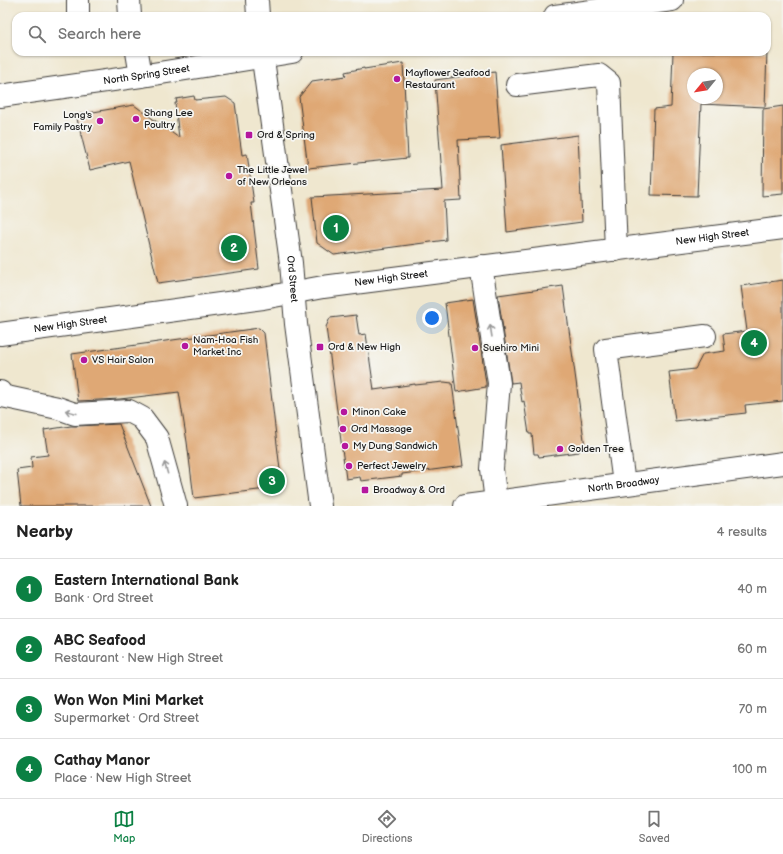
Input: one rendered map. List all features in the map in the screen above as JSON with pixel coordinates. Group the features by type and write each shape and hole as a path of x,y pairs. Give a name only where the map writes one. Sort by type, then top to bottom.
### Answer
{"street":[{"path":"78,0 78,12"},
{"path":"129,0 130,12"},
{"path":"257,0 258,12"},
{"path":"584,12 672,0"},
{"path":"138,56 141,76"},
{"name":"North Spring Street","path":"0,96 141,76 251,56"},
{"name":"Ord Street","path":"262,56 290,255 296,324 320,506"},
{"path":"518,85 599,76 610,84 616,250"},
{"name":"New High Street","path":"0,334 263,298 323,287 783,228"},
{"path":"481,266 499,383 492,469 496,502"},
{"path":"624,484 606,349 705,336"},
{"path":"0,392 2,396 58,408 75,414 129,411 142,418 157,438 176,506"},
{"name":"North Broadway","path":"465,506 783,463"}],"building":[{"path":"673,56 767,56 765,107 701,104 697,196 651,195 654,109 671,107"},
{"path":"403,63 408,158 308,168 299,97 312,81 346,76 345,72 364,68"},
{"path":"495,72 500,138 458,140 461,200 444,201 446,240 334,255 317,243 312,197 443,190 435,80"},
{"path":"194,96 195,100 226,97 235,103 242,155 247,154 254,203 251,203 259,269 158,283 129,161 90,170 76,115 134,105 179,138 175,103 177,103 176,99"},
{"path":"783,106 783,194 762,196 763,109"},
{"path":"578,135 582,222 507,232 501,145"},
{"path":"783,280 783,401 745,405 746,413 675,421 669,372 695,369 703,354 725,351 723,334 747,331 741,286"},
{"path":"563,286 585,447 579,448 579,452 539,457 538,454 534,454 532,434 529,434 524,401 522,402 519,382 511,383 498,295"},
{"path":"473,299 486,387 456,392 445,303"},
{"path":"356,315 359,335 366,334 374,390 415,384 444,382 452,383 463,466 361,481 360,477 346,479 326,327 330,318"},
{"path":"259,328 264,333 282,487 194,498 179,392 120,399 78,401 72,354"},
{"path":"119,424 151,506 21,506 17,470 32,468 31,457 48,455 44,430 71,426"}],"place":[{"name":"Mayflower Seafood Restaurant","path":"397,79"},
{"name":"Shang Lee Poultry","path":"136,119"},
{"name":"Long's Family Pastry","path":"100,121"},
{"name":"Ord & Spring","path":"249,135"},
{"name":"The Little Jewel of New Orleans","path":"229,176"},
{"name":"Eastern International Bank","path":"336,228"},
{"name":"ABC Seafood","path":"234,248"},
{"name":"Cathay Manor","path":"754,343"},
{"name":"Nam-Hoa Fish Market Inc","path":"185,346"},
{"name":"Ord & New High","path":"320,347"},
{"name":"Suehiro Mini","path":"475,348"},
{"name":"VS Hair Salon","path":"84,360"},
{"name":"Minon Cake","path":"344,412"},
{"name":"Ord Massage","path":"343,429"},
{"name":"My Dung Sandwich","path":"345,446"},
{"name":"Golden Tree","path":"560,449"},
{"name":"Perfect Jewelry","path":"349,466"},
{"name":"Won Won Mini Market","path":"272,481"},
{"name":"Broadway & Ord","path":"365,490"}]}
